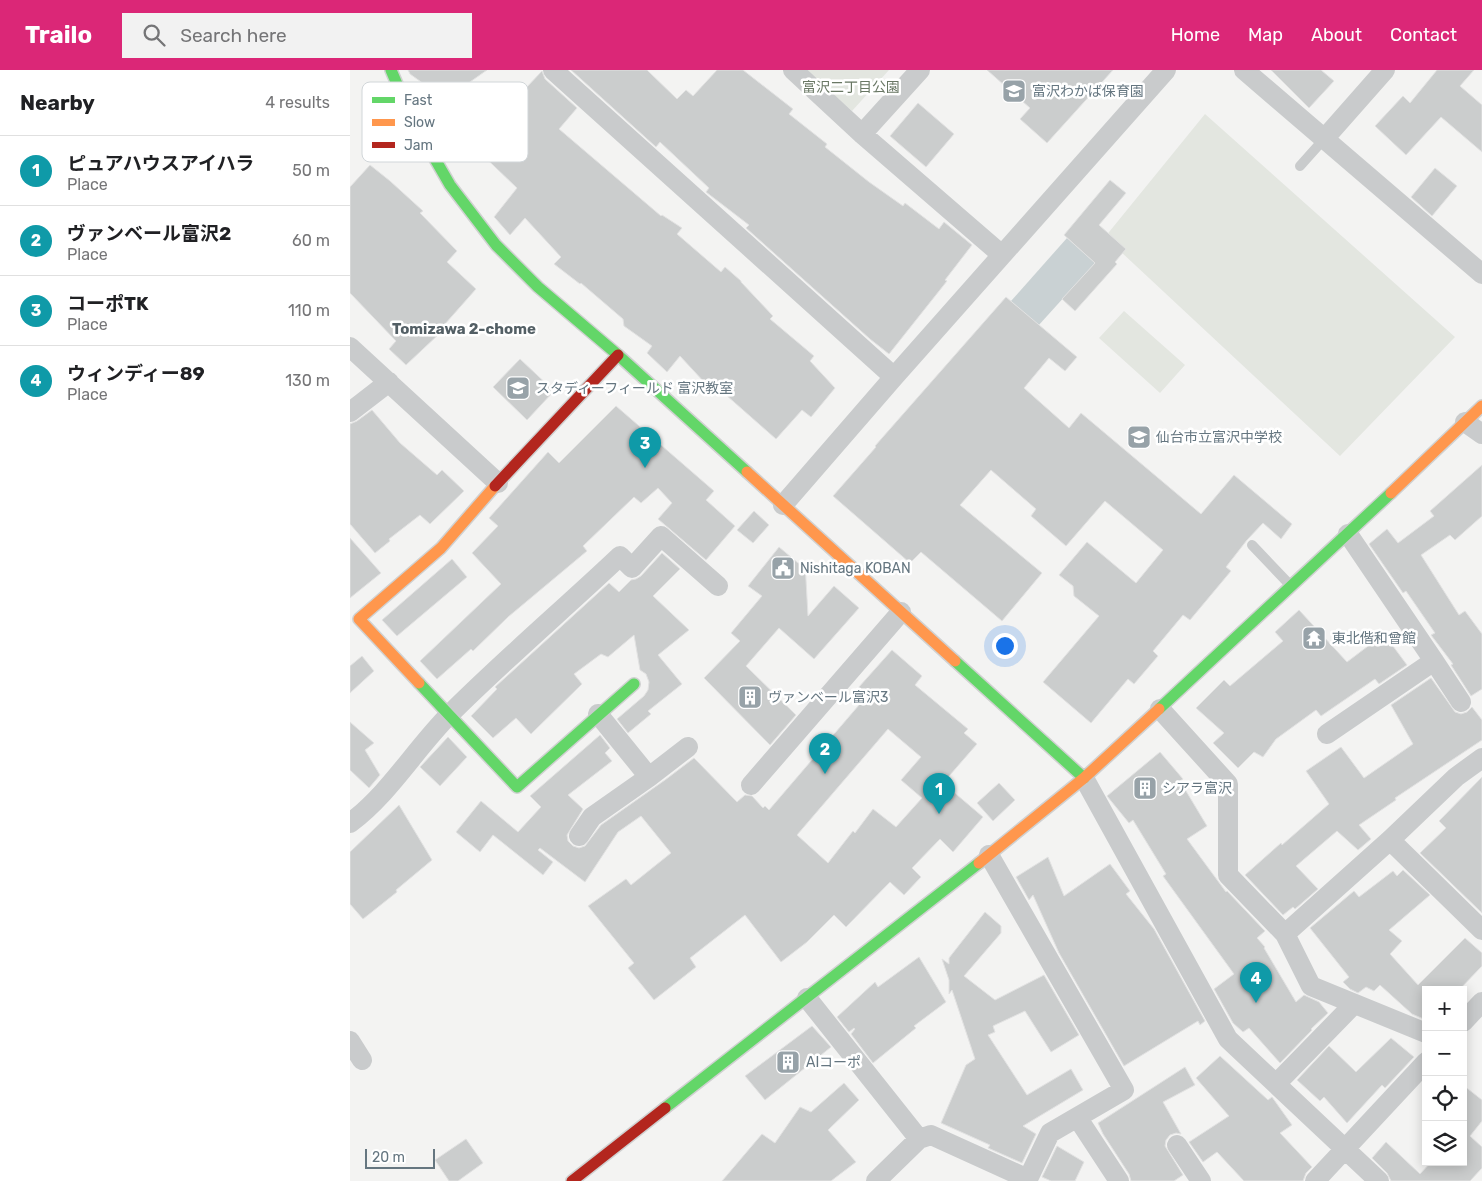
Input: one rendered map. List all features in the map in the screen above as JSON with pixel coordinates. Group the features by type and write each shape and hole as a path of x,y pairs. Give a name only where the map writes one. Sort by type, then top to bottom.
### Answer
{"street":[{"path":"391,70 396,82"},
{"path":"553,70 894,377"},
{"path":"793,70 862,134 1002,255"},
{"path":"862,134 920,70"},
{"path":"784,505 894,377 1166,70"},
{"path":"1244,70 1482,274"},
{"path":"1325,138 1386,70"},
{"path":"437,162 450,185 496,245 538,287 618,355 1084,778 1228,1039 1379,1181"},
{"path":"350,346 498,484"},
{"path":"618,355 441,548 359,619 518,787 634,684"},
{"path":"350,412 389,382"},
{"path":"572,1181 595,1175 807,998 989,856 1084,778 1292,587 1482,406"},
{"path":"1465,422 1482,434"},
{"path":"1348,534 1461,702"},
{"path":"350,823 361,815 397,777 449,715 620,556 632,568 660,536 718,586"},
{"path":"751,785 901,612"},
{"path":"1327,734 1434,660"},
{"path":"1160,709 1228,784 1228,875 1285,934 1311,986 1422,1031"},
{"path":"598,714 649,777"},
{"path":"578,836 592,817 688,747"},
{"path":"1285,934 1390,840 1456,777 1482,758"},
{"path":"1390,840 1482,930"},
{"path":"876,1181 919,1139 931,1135 1027,1180 1050,1133 1124,1090 989,856"},
{"path":"807,998 919,1139"},
{"path":"1467,1018 1482,1002"},
{"path":"1276,1084 1354,1004"},
{"path":"350,1041 362,1060"},
{"path":"1315,1181 1422,1066"},
{"path":"1077,1117 1119,1181"},
{"path":"1177,1145 1201,1181"}],"lane":[{"path":"1300,166 1325,138"},
{"path":"1252,545 1292,587"}],"green space":[{"name":"富沢二丁目公園","path":"806,70 889,70 852,111"},
{"path":"1205,114 1455,337 1340,456 1105,237"},
{"path":"1124,311 1185,365 1160,393 1099,338"}],"shaded area":[{"path":"1067,238 1095,263 1038,326 1011,301"}],"building":[{"path":"408,70 487,70 470,82 421,82 410,74"},
{"path":"571,70 647,70 677,99 686,90 693,96 717,70 743,70 793,109 789,114 827,144 825,147 869,182 903,206 905,203 939,229 944,222 972,245 945,280 947,281 889,354 746,228 749,225 706,192 709,188 660,142 656,147"},
{"path":"987,70 1113,70 1047,143 1020,119 1030,108"},
{"path":"1271,70 1321,70 1334,81 1309,108"},
{"path":"1437,70 1474,70 1460,86 1482,105 1482,152 1441,117 1406,155 1375,126 1403,96 1410,103"},
{"path":"542,71 545,79 577,108 559,129 661,216 682,228 677,234 721,272 725,267 741,281 773,316 770,319 814,356 810,361 835,388 811,417 802,410 776,439 709,380 705,383 680,356 667,372 647,353 652,346 624,326 623,319 581,283 554,264 561,257 525,218 510,235 494,217 517,188 490,162 528,162 528,86"},
{"path":"918,103 954,134 926,167 890,136"},
{"path":"370,165 423,211 420,213 457,251 447,262 476,289 437,333 439,334 406,365 389,349 396,341 350,293 350,187"},
{"path":"1435,168 1457,186 1432,216 1411,197"},
{"path":"1110,180 1126,193 1099,225 1126,249 1115,262 1117,264 1075,311 1062,299 1095,263 1064,235"},
{"path":"1006,297 1077,357 1065,371 1049,358 1024,388 1069,428 1081,413 1201,514 1234,475 1292,524 1281,539 1263,523 1226,567 1231,571 1190,620 1183,615 1153,651 1158,656 1134,684 1128,679 1091,723 1043,682 1099,616 1074,596 1073,586 1059,575 1087,542 1136,583 1163,550 1105,501 1066,546 1031,516 1036,509 991,470 960,505 1042,573 1002,621 921,552 910,563 833,496"},
{"path":"520,359 554,391 527,420 493,387"},
{"path":"616,406 714,491 706,500 735,526 706,560 658,519 672,503 658,488 641,503 634,497 583,546 587,551 508,617 473,651 471,649 437,679 420,661 501,584 472,553 498,526 489,518 548,452 559,463"},
{"path":"372,410 400,443 437,475 442,470 464,491 430,524 420,515 389,539 390,541 375,553 350,524 350,424"},
{"path":"1482,465 1482,516 1455,540 1450,535 1421,555 1459,615 1465,611 1482,634 1482,689 1471,696 1451,665 1453,664 1431,635 1435,633 1406,591 1403,593 1369,544 1387,529 1398,543 1434,516 1430,511"},
{"path":"754,511 769,525 753,543 737,530"},
{"path":"350,538 381,573 350,598"},
{"path":"779,547 798,563 805,562 808,616 834,586 859,608 814,659 779,628 746,666 796,715 770,745 704,678 740,641 731,633 762,596 748,586"},
{"path":"662,553 680,569 653,596 689,630 658,655 682,684 648,711 651,714 628,733 617,719 644,696 648,690 649,682 646,674 640,670 634,635 608,657 601,654 574,674 582,684 531,734 516,718 493,738 471,716 497,689 495,687 609,583 619,592 631,580 641,576"},
{"path":"452,559 467,577 397,636 382,620"},
{"path":"1299,610 1347,662 1384,634 1407,665 1379,684 1375,679 1321,716 1316,710 1276,739 1263,757 1254,752 1238,768 1213,743 1224,733 1196,708 1224,680 1230,686 1283,641 1275,632"},
{"path":"892,650 922,676 915,685 968,729 964,733 977,744 943,783 983,817 953,852 940,839 912,868 921,877 904,895 890,882 846,927 834,915 807,942 781,962 745,915 690,958 696,967 654,1000 628,968 634,963 588,906 626,879 631,885 671,853 641,816 618,832 585,882 540,848 538,850 553,862 543,875 493,835 480,852 456,832 481,801 518,832 541,807 530,796 600,735 610,748 605,753 612,761 568,795 583,809 567,835 568,841 573,846 579,848 585,846 601,825 694,758 737,802 745,795 752,796 763,808 765,806 769,810 859,705 850,697","holes":["888,729 921,757 901,780 922,798 896,827 873,809 855,833 853,831 828,863 797,835"]},
{"path":"362,656 374,671 350,693 350,666"},
{"path":"1431,678 1455,712 1461,714 1467,712 1472,707 1482,720 1482,740 1395,798 1396,800 1359,825 1371,839 1358,850 1337,831 1296,866 1318,889 1295,909 1293,907 1283,915 1245,875 1329,804 1306,771 1341,747 1364,778 1413,744 1391,705"},
{"path":"350,722 374,743 365,750 380,775 369,788 350,770"},
{"path":"448,737 467,757 440,786 420,767"},
{"path":"1160,752 1183,779 1180,781 1207,826 1187,839 1226,892 1265,931 1257,938 1265,947 1296,1002 1304,995 1319,1002 1328,1013 1280,1063 1249,1028 1243,1032 1233,1023 1214,989 1234,974 1163,876 1166,874 1133,820 1129,823 1107,796"},
{"path":"1482,777 1482,913 1420,853 1446,828 1439,821"},
{"path":"999,783 1015,800 993,821 977,803"},
{"path":"399,805 432,860 396,890 397,892 363,919 350,904 350,852"},
{"path":"1048,857 1064,896 1110,864 1130,891 1126,894 1154,929 1205,1021 1200,1025 1198,1021 1124,1066 1059,953 1033,895 1029,900 1016,877"},
{"path":"1403,870 1430,895 1389,930 1402,941 1390,954 1418,985 1465,938 1482,953 1482,966 1463,986 1422,986 1422,1018 1412,1014 1380,985 1374,991 1366,987 1358,993 1350,989 1343,982 1349,977 1310,928 1354,891 1359,897 1393,871 1397,876"},
{"path":"985,912 1001,926 1001,933 964,976 995,1000 1044,975 1079,1035 1051,1052 1025,1011 993,1026 995,1032 988,1035 1027,1095 1071,1069 1083,1090 1023,1126 1036,1134 1022,1163 988,1148 990,1145 941,1123 966,1065 975,1059 952,990 949,994 949,980 942,959 949,964 949,958"},
{"path":"919,957 946,1002 914,1026 916,1028 873,1063 851,1034 855,1029 849,1032 837,1017 875,982 878,987"},
{"name":"AIコーポ","path":"812,1026 831,1047 765,1100 745,1076"},
{"path":"1391,1038 1414,1057 1385,1088 1382,1085 1347,1123 1324,1097 1320,1101 1297,1080 1329,1046 1356,1072"},
{"path":"1220,1056 1268,1100 1272,1097 1292,1125 1280,1133 1312,1167 1306,1173 1303,1181 1244,1181 1217,1152 1203,1162 1189,1142 1229,1116 1196,1078"},
{"path":"1185,1067 1195,1085 1163,1102 1181,1134 1170,1135 1166,1140 1165,1146 1183,1175 1174,1181 1131,1181 1129,1174 1098,1123"},
{"path":"844,1083 859,1100 828,1130 856,1162 831,1181 722,1181 762,1134 775,1143 800,1107 811,1112"},
{"path":"1467,1088 1482,1100 1482,1121 1470,1136 1482,1147 1482,1168 1470,1181 1391,1181 1387,1173 1372,1158 1386,1142 1420,1174 1427,1166 1467,1166"},
{"path":"466,1139 483,1163 458,1181 449,1181 435,1160"},
{"path":"1057,1146 1084,1162 1075,1181 1051,1181 1042,1177"}],"traffic: fast":[{"path":"391,70 396,82"},
{"path":"437,162 450,185 496,245 538,287 618,355 747,472"},
{"path":"1159,709 1391,493"},
{"path":"955,661 1084,778"},
{"path":"419,683 517,787 634,684"},
{"path":"665,1108 979,863"}],"traffic: slow":[{"path":"1391,493 1482,406"},
{"path":"747,472 955,661"},
{"path":"419,683 359,619 441,548 495,486"},
{"path":"979,863 1084,778 1159,709"}],"traffic: jam":[{"path":"495,486 618,355"},
{"path":"572,1181 665,1108"}],"place":[{"name":"富沢わかば保育園","path":"1014,91"},
{"name":"スタディーフィールド 富沢教室","path":"518,388"},
{"name":"仙台市立富沢中学校","path":"1139,437"},
{"name":"コーポTK","path":"645,468"},
{"name":"Nishitaga KOBAN","path":"783,568"},
{"name":"東北偕和曾館","path":"1314,638"},
{"name":"ヴァンベール富沢3","path":"750,697"},
{"name":"ヴァンベール富沢2","path":"825,774"},
{"name":"シアラ富沢","path":"1145,788"},
{"name":"ピュアハウスアイハラ","path":"939,814"},
{"name":"ウィンディー89","path":"1256,1003"},
{"name":"AIコーポ","path":"788,1062"}],"district":[{"name":"Tomizawa 2-chome","path":"464,329"}]}
